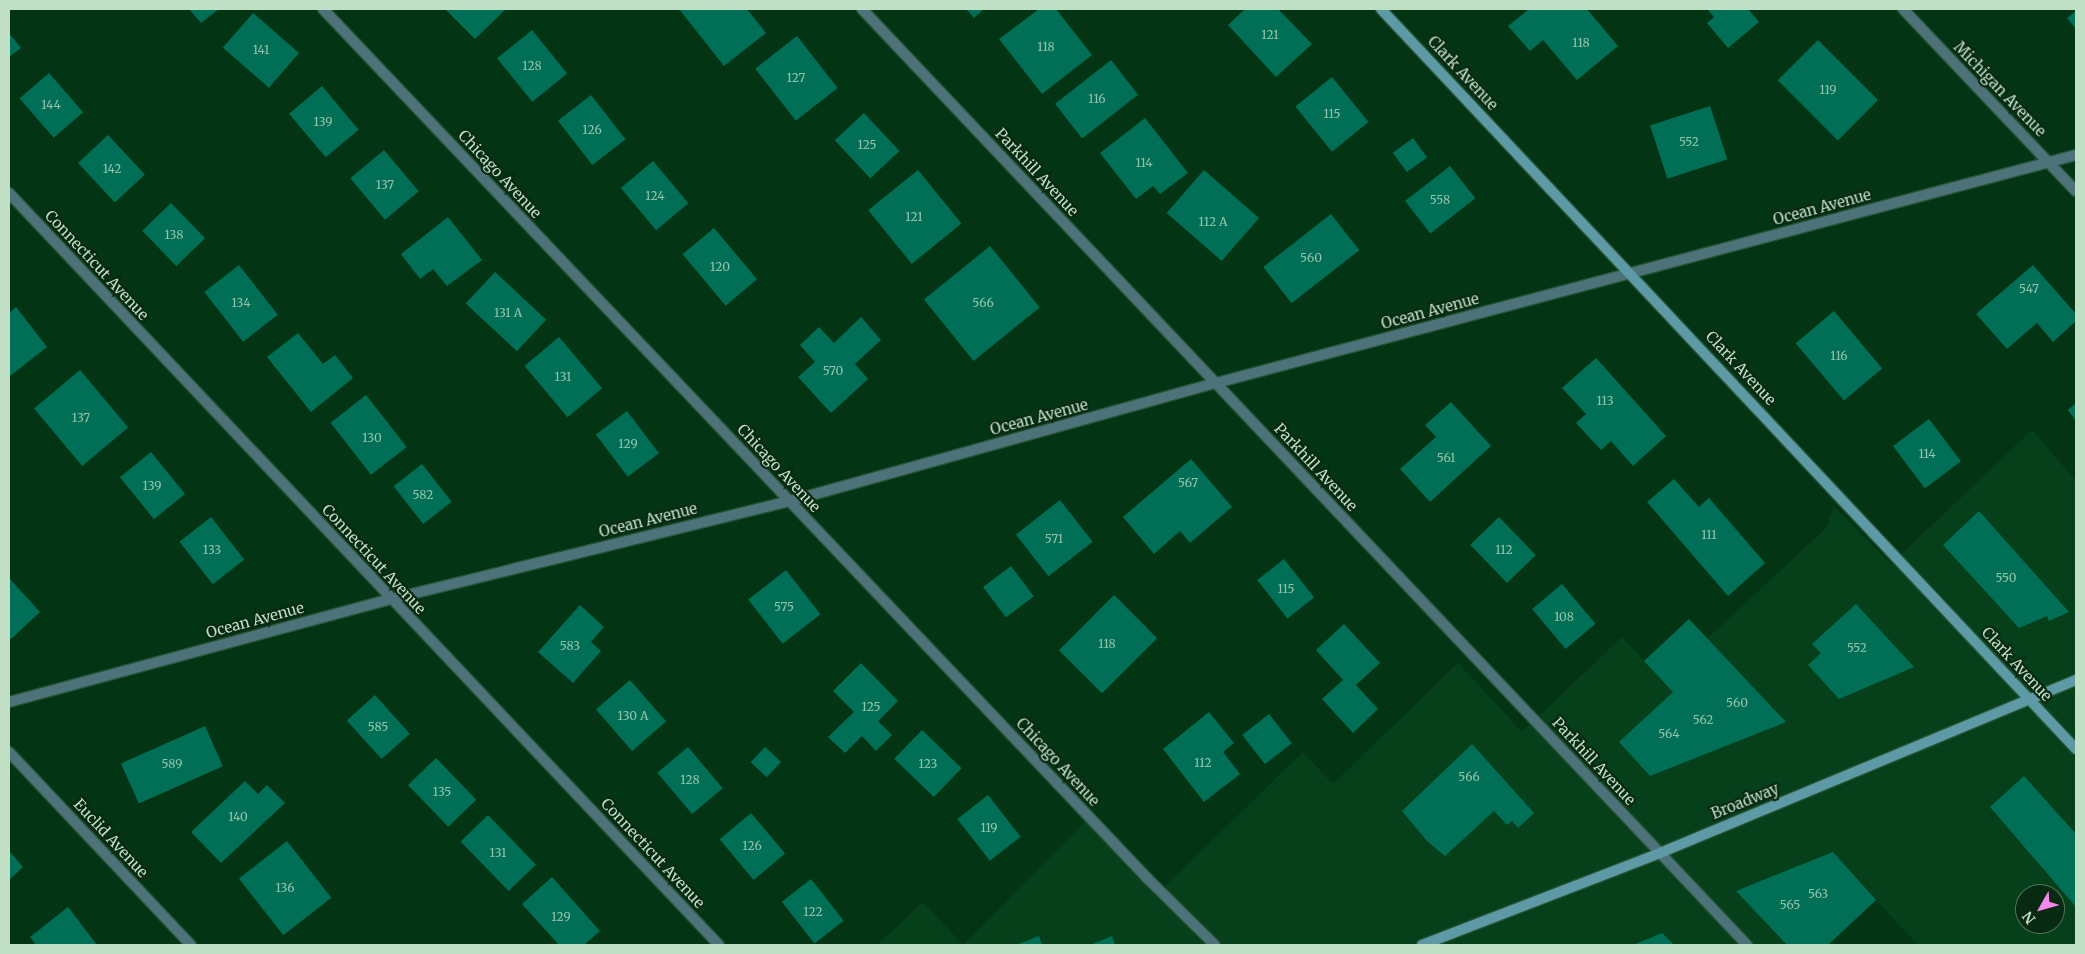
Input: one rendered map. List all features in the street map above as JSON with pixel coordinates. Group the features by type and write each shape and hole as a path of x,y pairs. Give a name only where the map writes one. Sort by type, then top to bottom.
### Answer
{"street":[{"name":"Chicago Avenue","path":"323,9 1147,878 1216,945"},
{"name":"Parkhill Avenue","path":"862,9 1747,945"},
{"name":"Clark Avenue","path":"1381,9 1632,273 2076,749"},
{"name":"Michigan Avenue","path":"1902,9 2076,191"},
{"name":"Ocean Avenue","path":"9,702 391,599 790,501 1216,383 2076,155"},
{"name":"Connecticut Avenue","path":"9,193 719,945"},
{"name":"Broadway","path":"1422,945 1660,852 2076,680"},
{"name":"Euclid Avenue","path":"9,752 192,945"}],"shaded area":[{"path":"2032,430 2076,481 2076,945 1918,945 1876,900 1828,945 963,945 1089,818 1158,893 1303,752 1333,784 1458,663 1522,732 1622,637 1647,664 1707,639 1826,528 1834,506 1891,564"},
{"path":"923,902 963,945 877,945"}],"building":[{"path":"189,9 219,9 201,23"},
{"path":"445,9 506,9 475,39"},
{"path":"679,9 747,9 766,33 724,66"},
{"path":"966,9 984,9 974,18"},
{"path":"1039,9 1056,9 1092,55 1042,94 999,39"},
{"path":"1245,9 1278,9 1312,44 1276,77 1228,25"},
{"path":"1529,9 1587,9 1618,46 1577,80 1543,40 1530,51 1508,26"},
{"path":"1707,9 1748,9 1759,22 1728,48 1707,23 1714,17"},
{"path":"2076,11 2076,29 2067,18"},
{"path":"253,13 299,53 269,88 223,48"},
{"path":"532,30 567,74 532,102 497,58"},
{"path":"9,33 21,48 9,57"},
{"path":"797,36 838,88 796,121 755,69"},
{"path":"1818,40 1878,100 1838,140 1778,80"},
{"path":"1111,60 1138,95 1082,138 1055,104"},
{"path":"49,73 83,112 54,138 20,99"},
{"path":"1332,77 1369,122 1332,152 1295,107"},
{"path":"322,86 359,130 326,157 289,114"},
{"path":"591,95 625,139 592,165 558,121"},
{"path":"1710,106 1727,159 1667,179 1650,125"},
{"path":"864,113 899,151 870,178 835,140"},
{"path":"1145,118 1188,173 1160,194 1153,186 1136,199 1100,153"},
{"path":"108,135 145,174 115,202 78,163"},
{"path":"1413,138 1427,157 1407,172 1393,153"},
{"path":"384,150 419,191 385,220 350,178"},
{"path":"653,161 688,203 656,230 621,188"},
{"path":"1450,166 1475,198 1430,233 1405,201"},
{"path":"918,170 961,224 912,264 868,210"},
{"path":"1204,170 1259,218 1222,261 1167,213"},
{"path":"171,203 205,238 176,266 142,231"},
{"path":"1331,214 1359,250 1292,303 1263,267"},
{"path":"448,217 482,260 447,286 433,269 420,279 401,254"},
{"path":"714,228 757,279 726,306 683,254"},
{"path":"990,246 1040,307 974,361 924,299"},
{"path":"239,265 278,315 243,342 204,292"},
{"path":"2033,265 2076,314 2076,321 2053,342 2037,323 2007,349 1976,314"},
{"path":"495,272 546,320 517,351 466,303"},
{"path":"16,307 47,347 10,376 9,313"},
{"path":"1834,311 1882,368 1844,401 1796,343"},
{"path":"861,317 881,340 855,364 868,379 831,413 798,377 815,362 800,345 819,327 834,343"},
{"path":"298,333 323,364 335,355 353,378 311,412 267,357"},
{"path":"559,337 602,388 568,417 525,366"},
{"path":"1596,358 1666,436 1633,466 1611,441 1601,450 1576,423 1586,414 1562,388"},
{"path":"80,370 128,427 82,466 34,409"},
{"path":"366,395 407,447 371,475 331,423"},
{"path":"1451,402 1491,446 1430,502 1400,469 1436,437 1425,425"},
{"path":"2076,403 2076,421 2068,410"},
{"path":"627,411 659,453 628,477 596,434"},
{"path":"1929,419 1961,461 1925,488 1893,446"},
{"path":"151,452 185,494 154,519 120,477"},
{"path":"1191,459 1232,507 1190,543 1180,531 1154,554 1123,517"},
{"path":"422,464 452,502 423,524 394,486"},
{"path":"1674,479 1699,507 1709,498 1765,563 1728,596 1647,502"},
{"path":"1060,500 1093,542 1049,576 1016,534"},
{"path":"1979,511 2069,612 2049,621 2047,616 2019,628 1943,545"},
{"path":"211,517 244,560 213,584 179,542"},
{"path":"1499,517 1536,555 1507,583 1470,545"},
{"path":"1284,559 1314,598 1287,619 1257,580"},
{"path":"1011,566 1034,596 1006,617 983,587"},
{"path":"786,570 820,614 783,644 748,600"},
{"path":"9,578 40,612 11,639 9,636"},
{"path":"1562,584 1595,624 1566,649 1532,609"},
{"path":"1114,595 1157,638 1102,693 1059,650"},
{"path":"1856,604 1914,667 1839,699 1808,665 1821,653 1812,644"},
{"path":"580,605 604,627 591,642 601,651 573,683 538,652"},
{"path":"1689,619 1786,722 1650,776 1619,742 1673,692 1644,661"},
{"path":"1344,624 1380,663 1356,685 1378,709 1353,733 1322,699 1343,680 1316,650"},
{"path":"861,663 898,701 878,721 892,735 876,751 862,736 845,753 828,737 854,712 833,691"},
{"path":"630,680 666,722 632,751 596,710"},
{"path":"375,695 410,734 382,759 347,720"},
{"path":"1209,712 1234,743 1223,752 1240,774 1204,802 1163,749"},
{"path":"1269,714 1292,743 1265,764 1242,735"},
{"path":"205,726 223,766 139,804 121,763"},
{"path":"922,730 962,768 934,797 894,759"},
{"path":"1472,744 1534,813 1518,828 1512,821 1507,825 1494,811 1445,856 1427,841 1402,811"},
{"path":"688,747 723,788 692,814 657,773"},
{"path":"765,747 781,762 767,777 751,762"},
{"path":"436,758 476,800 448,827 408,785"},
{"path":"2024,776 2076,834 2076,907 2065,894 2065,884 2056,884 1990,807"},
{"path":"245,781 258,794 267,785 285,803 221,863 191,832"},
{"path":"988,795 1021,837 990,861 957,819"},
{"path":"751,813 785,854 754,880 720,839"},
{"path":"488,815 536,865 509,891 461,841"},
{"path":"287,841 331,898 283,935 239,879"},
{"path":"9,851 23,867 9,880"},
{"path":"1833,852 1876,900 1828,945 1787,945 1736,891"},
{"path":"552,877 600,931 584,945 559,945 522,904"},
{"path":"811,879 844,921 814,944 782,902"},
{"path":"68,907 97,945 36,945 30,937"},
{"path":"1662,933 1674,945 1633,945"},
{"path":"1039,936 1042,945 1016,945"},
{"path":"1112,936 1115,945 1090,945"}]}
